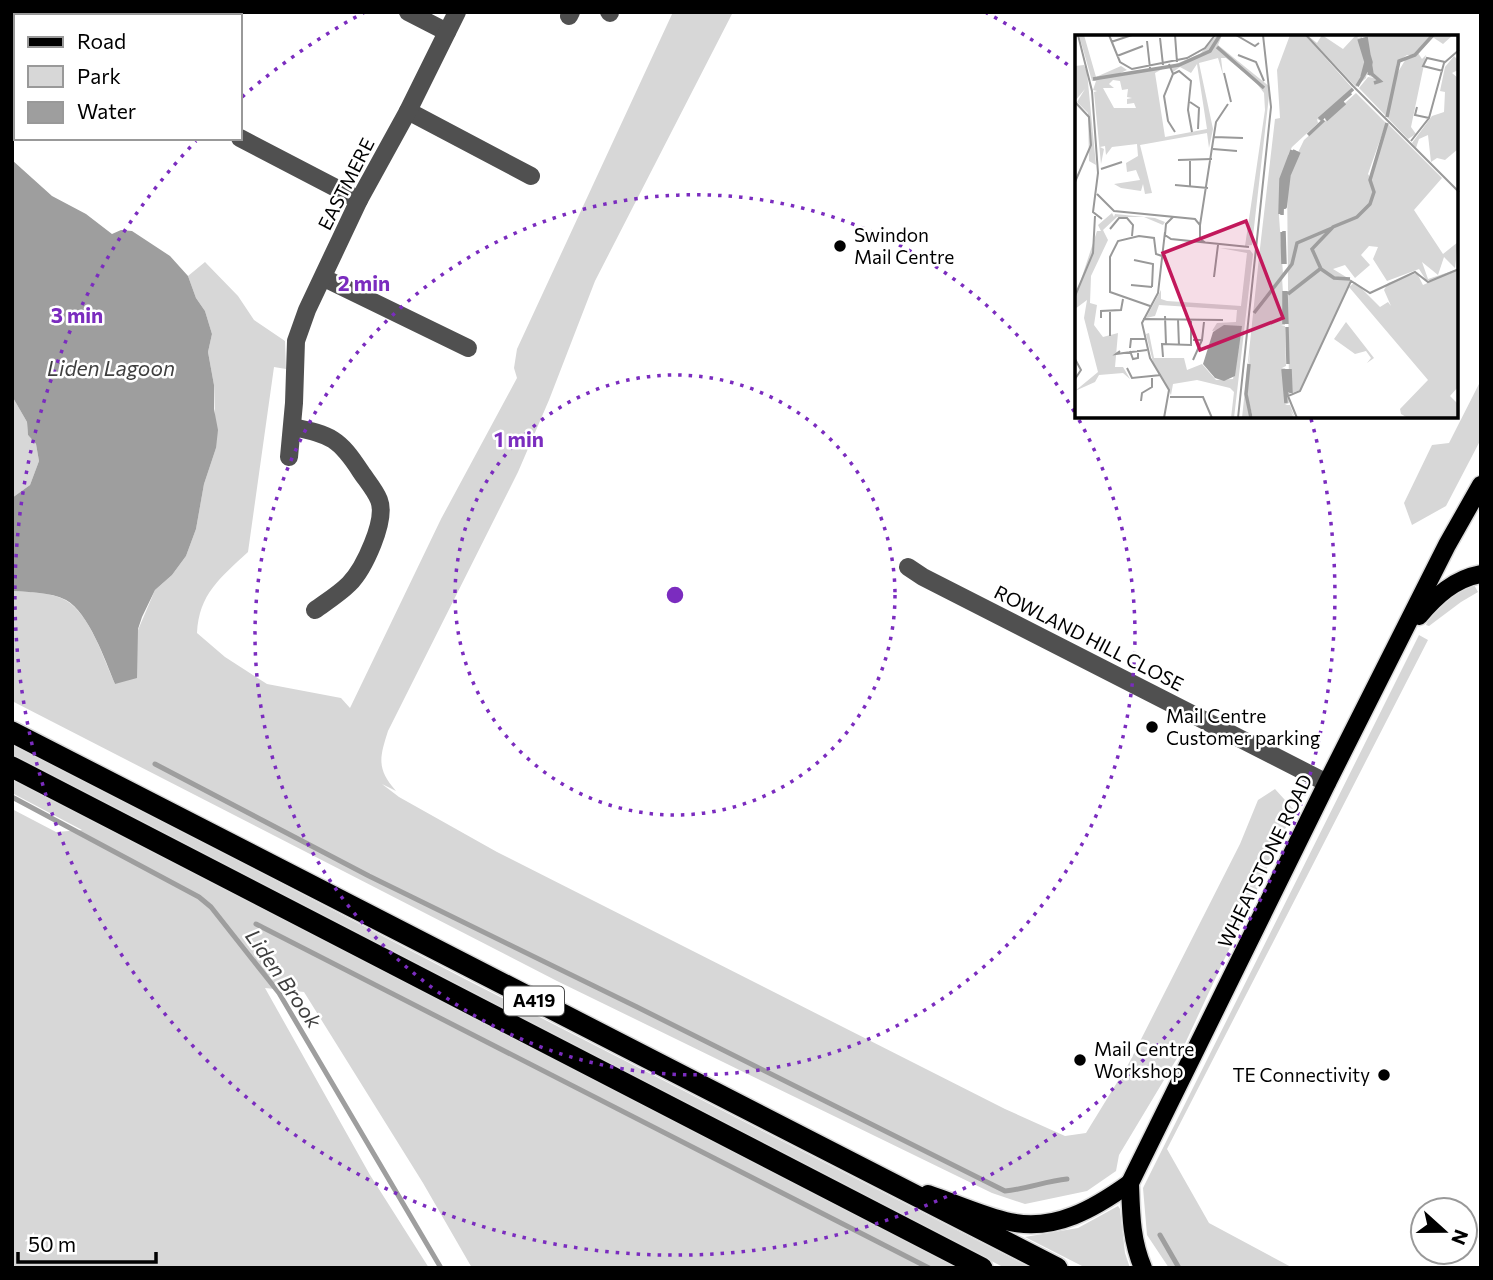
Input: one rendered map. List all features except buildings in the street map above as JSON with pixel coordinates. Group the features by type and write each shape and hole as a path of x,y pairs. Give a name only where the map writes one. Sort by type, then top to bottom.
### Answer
{"highway":[{"name":"A419","path":"12,732 1057,1268"},
{"name":"A419","path":"12,767 982,1268"}],"main road":[{"name":"WHEATSTONE ROAD","path":"1130,1183 1447,545 1481,485"},
{"path":"1404,632 1441,593 1456,582 1481,574"},
{"path":"870,1174 1010,1222 1027,1224 1044,1224 1078,1215 1097,1206 1130,1183"},
{"path":"1130,1183 1131,1222 1143,1268"}],"street":[{"path":"408,12 447,32"},
{"name":"EASTMERE","path":"289,457 293,427 296,341 307,310 359,200 408,111 457,12"},
{"path":"408,111 531,176"},
{"path":"242,139 359,200"},
{"path":"324,278 468,348"},
{"path":"293,427 323,433 337,442 357,465 379,500 381,512 368,555 358,574 343,590 315,610"},
{"name":"ROWLAND HILL CLOSE","path":"908,567 1328,783"}],"green space":[{"path":"673,12 733,12 595,281 518,472 388,731 382,763 385,776 396,791 382,784 399,797 497,852 1005,1109 1065,1136 1086,1133 1129,1063 1240,844 1258,800 1275,789 1294,810 1182,1050 1119,1155 1116,1171 1087,1191 1025,1204 992,1193 557,981 12,701 12,591 61,598 80,612 94,635 115,684 155,590 172,575 186,556 196,529 204,484 216,448 214,385 208,352 212,334 205,311 196,298 188,276 205,262 238,296 254,320 285,341 286,369 274,367 248,552 220,579 207,597 197,633 225,657 267,684 341,698 350,708 441,519 517,378 514,368 517,349"},
{"path":"1481,380 1481,439 1446,506 1412,525 1404,503 1432,445 1449,443"},
{"path":"12,396 27,422 28,435 36,444 39,461 30,485 12,498"},
{"path":"1473,583 1478,592 1429,626 1426,625 1446,600"},
{"path":"1419,635 1428,640 1167,1149 1209,1223 1293,1268 1169,1268 1147,1235 1143,1188"},
{"path":"12,743 465,979 1031,1268 1005,1268 958,1244 12,755"},
{"path":"12,779 963,1268 472,1268 423,1183 304,992 265,988 370,1175 429,1268 12,1268 12,809 56,832 82,830 12,793"},
{"path":"1118,1206 1130,1268 1086,1268 1025,1237 1078,1228"}],"water":[{"name":"Liden Lagoon","path":"12,160 52,196 86,214 112,234 121,230 132,231 170,256 188,276 196,298 205,311 212,334 208,352 218,430 196,529 186,556 172,575 155,590 142,617 138,629 137,678 115,684 89,626 74,606 53,595 12,591 12,498 30,485 39,461 36,444 28,435 27,422 12,396"}],"waterway":[{"path":"155,764 369,876 1005,1191 1067,1179"},
{"name":"Liden Brook","path":"12,797 199,897 211,907 279,993 441,1268"},
{"path":"256,924 929,1268"},
{"path":"1160,1235 1179,1268"}],"place":[{"name":"Swindon Mail Centre","path":"840,246"},
{"name":"Mail Centre Customer parking","path":"1152,727"},
{"name":"Mail Centre Workshop","path":"1080,1060"},
{"name":"TE Connectivity","path":"1384,1075"}]}
